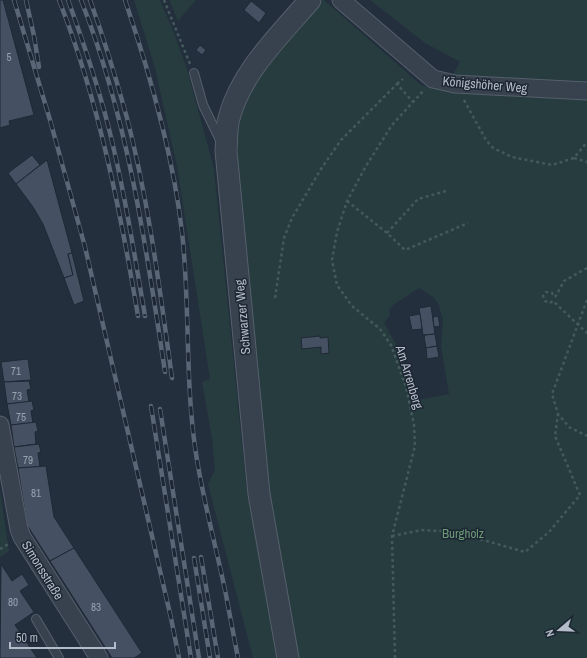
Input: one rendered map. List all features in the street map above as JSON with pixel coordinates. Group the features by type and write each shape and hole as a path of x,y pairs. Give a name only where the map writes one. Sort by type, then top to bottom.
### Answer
{"street":[{"name":"Schwarzer Weg","path":"288,658 259,494 226,151 229,118 240,91 256,65 310,0"},
{"name":"Königshöher Weg","path":"341,0 433,79 455,84 587,91"},
{"name":"Simonsstraße","path":"0,425 22,536 99,658"}],"lane":[{"path":"194,73 203,105 226,151"},
{"path":"36,619 59,658"}],"path":[{"path":"164,0 194,73"},
{"path":"275,298 284,238 292,218 321,169 341,140 403,79"},
{"name":"Am Arrenberg","path":"395,658 392,536 415,446 414,425 406,387 391,345 380,329 352,306 337,285 332,260 337,232 347,201 366,166 392,125 433,79"},
{"path":"397,84 413,102"},
{"path":"455,84 486,140 493,148 512,157 552,165 574,158 587,142"},
{"path":"574,158 587,162"},
{"path":"387,233 418,198 446,191"},
{"path":"347,201 387,233 405,250 468,224"},
{"path":"587,268 564,281 556,296 554,297 552,293 546,292 543,296 545,301 550,303 553,301 587,333"},
{"path":"587,300 552,394 558,414 569,427 587,436"},
{"path":"392,536 422,530 455,532 525,552 548,532 580,495 555,436 558,414"}],"green space":[{"path":"134,0 160,0 187,69 214,169 246,484 278,658 253,658 208,484 215,470 212,438 202,382 210,379 177,166 155,68"},
{"path":"169,0 196,0 178,21"},
{"name":"Burgholz","path":"322,0 324,0 421,85 435,89 444,89 460,62 425,43 370,0 587,0 587,658 295,658 269,513 238,171 237,128 241,107 262,71","holes":["419,288 433,297 438,303 443,320 441,346 449,394 418,400 411,394 407,372 397,346 385,324 383,325 390,315 389,310 393,305"]},
{"path":"0,490 9,551 0,557"}],"building":[{"path":"0,0 3,0 34,115 9,121 10,125 0,128"},
{"path":"251,1 266,13 259,23 244,10"},
{"path":"200,45 206,50 202,55 196,50"},
{"path":"32,155 40,165 16,184 8,173"},
{"path":"47,160 72,253 68,254 73,275 64,278 43,224 33,207 16,184"},
{"path":"72,253 84,301 74,305 64,278 73,275 68,254"},
{"path":"431,306 435,334 423,335 419,308"},
{"path":"420,314 422,329 412,330 409,316"},
{"path":"438,316 440,326 434,327 433,317"},
{"path":"435,334 437,346 426,348 425,335"},
{"path":"320,336 320,338 328,337 329,353 321,354 321,347 302,349 301,338"},
{"path":"437,346 439,357 427,359 426,348"},
{"path":"28,359 31,380 4,382 1,362"},
{"path":"29,381 31,389 27,390 29,402 7,404 4,382"},
{"path":"32,401 34,410 31,411 33,423 11,425 7,404"},
{"path":"36,422 38,431 35,432 36,444 14,447 11,425"},
{"path":"39,444 41,452 38,453 40,467 18,468 14,447"},
{"path":"46,466 54,517 74,548 50,561 27,525 18,468"},
{"path":"74,548 142,653 134,658 112,658 50,561"},
{"path":"1,564 12,581 22,574 29,585 20,591 34,612 15,625 37,658 0,658"}],"railway":[{"path":"14,0 50,120 85,247 179,658"},
{"path":"26,0 39,67"},
{"path":"59,0 86,77 107,156 124,236 138,316"},
{"path":"68,0 90,62 114,149 133,244 145,316"},
{"path":"81,0 111,91 134,183 165,372"},
{"path":"90,0 127,118 142,182 172,378"},
{"path":"125,0 152,85 173,173 182,232 186,286 190,393 195,447 201,484 226,595 238,658"},
{"path":"151,406 191,658"},
{"path":"160,409 199,658"},
{"path":"201,557 218,658"},
{"path":"194,558 210,658"}]}
